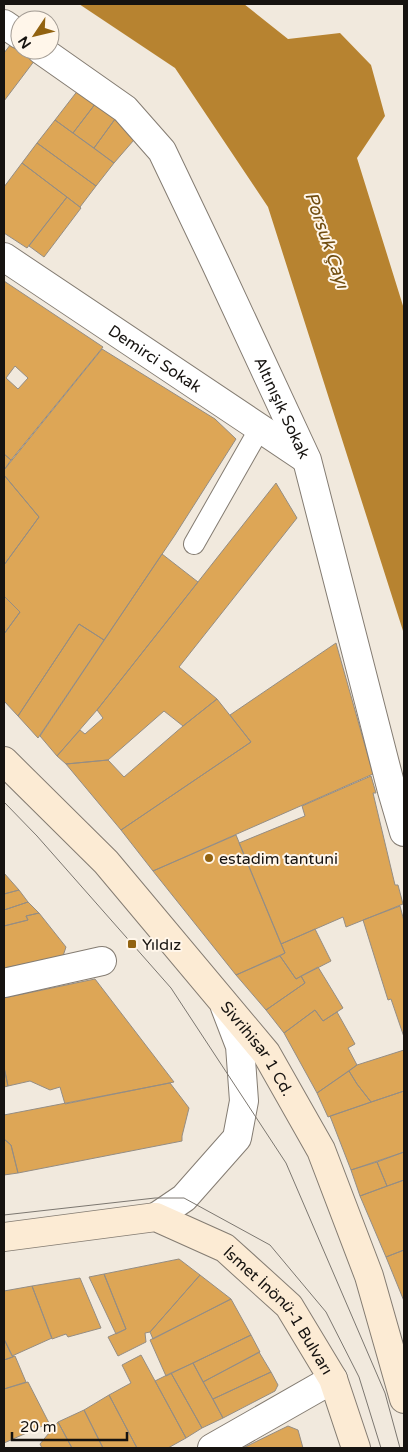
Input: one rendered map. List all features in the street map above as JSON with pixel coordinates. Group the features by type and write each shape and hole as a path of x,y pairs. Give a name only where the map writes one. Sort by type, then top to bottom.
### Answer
{"main road":[{"name":"Sivrihisar 1 Cd.","path":"4,761 106,862 266,1053 321,1150 369,1276 404,1399"},
{"path":"4,1237 156,1216"},
{"name":"İsmet İnönü-1 Bulvarı","path":"156,1216 225,1248 289,1306 332,1379 356,1448"}],"street":[{"name":"Altınışık Sokak","path":"55,60 125,109 162,151 306,460 404,832"},
{"name":"Demirci Sokak","path":"4,257 306,460"},
{"path":"4,983 102,961"},
{"path":"156,1216 184,1198 237,1138 244,1101 240,1046 223,1001"},
{"path":"212,1448 332,1379"}],"lane":[{"path":"194,544 260,428"}],"water":[{"name":"Porsuk Çayı","path":"79,4 244,4 288,39 340,33 371,65 385,116 357,158 404,309 404,634 268,207 175,68"}],"building":[{"path":"10,45 10,60 35,60 4,101 4,53"},
{"path":"82,85 99,99 73,133 55,120"},
{"path":"99,99 118,115 94,148 73,133"},
{"path":"118,115 140,133 114,163 94,148"},
{"path":"55,120 114,163 96,186 37,143"},
{"path":"37,143 96,186 80,207 22,163"},
{"path":"22,163 67,197 27,248 4,233 4,187"},
{"path":"67,197 81,208 44,257 29,246"},
{"path":"4,281 103,347 11,460 4,454","holes":["15,366 28,378 18,389 6,378"]},
{"path":"102,349 215,419 236,439 175,535 104,640 79,624 18,716 4,701 4,634 20,612 4,596 4,565 39,517 4,475 4,470"},
{"path":"4,454 11,460 4,470"},
{"path":"4,475 39,517 4,565"},
{"path":"276,483 297,518 179,667 217,699 183,726 164,711 108,760 66,764 57,756 80,730 85,734 103,718 97,710"},
{"path":"162,554 198,582 97,710 57,756 40,736"},
{"path":"4,596 20,612 4,634"},
{"path":"79,624 104,640 38,738 18,716"},
{"path":"336,643 373,774 153,871 121,830 251,742 230,715"},
{"path":"217,699 251,742 121,830 66,764 108,760 124,777"},
{"path":"371,776 376,793 373,793 395,885 398,885 403,904 346,927 343,917 281,944 239,843 305,816 302,806"},
{"path":"236,835 285,953 236,975 153,871"},
{"path":"4,873 19,890 4,894"},
{"path":"19,890 28,902 4,910 4,894"},
{"path":"28,902 39,913 26,916 28,920 4,926 4,910"},
{"path":"400,906 404,921 404,1037 391,999 388,1000 363,920"},
{"path":"39,913 66,947 63,956 4,968 4,926 28,920 26,916"},
{"path":"315,929 331,961 296,979 280,956 285,953 281,944"},
{"path":"280,956 296,979 301,976 305,983 266,1010 236,975"},
{"path":"318,967 343,1008 323,1021 315,1010 284,1033 266,1010 305,983 301,976"},
{"path":"95,979 174,1082 65,1104 60,1087 50,1090 30,1081 8,1086 4,1067 4,998"},
{"path":"315,1010 323,1021 337,1012 355,1044 348,1048 357,1065 317,1093 284,1033"},
{"path":"404,1050 404,1091 371,1102 349,1071 357,1065"},
{"path":"4,1067 8,1086 4,1087"},
{"path":"349,1071 371,1102 328,1117 317,1093"},
{"path":"170,1083 189,1108 182,1141 18,1173 11,1145 4,1139 4,1115"},
{"path":"404,1091 404,1152 351,1170 330,1116"},
{"path":"4,1139 11,1145 18,1173 4,1175"},
{"path":"404,1152 404,1180 387,1186 377,1162"},
{"path":"377,1162 387,1186 360,1196 351,1170"},
{"path":"404,1180 404,1250 386,1257 360,1196"},
{"path":"404,1250 404,1301 386,1257"},
{"path":"179,1259 200,1275 150,1332 145,1333 146,1342 118,1356 108,1337 126,1329 104,1274"},
{"path":"104,1274 126,1329 116,1334 89,1277"},
{"path":"200,1275 231,1299 153,1339 150,1332"},
{"path":"80,1278 101,1328 68,1337 66,1334 52,1339 32,1286"},
{"path":"32,1286 52,1338 12,1356 4,1339 4,1291"},
{"path":"231,1299 251,1335 166,1376 150,1340"},
{"path":"251,1335 260,1352 203,1382 193,1363"},
{"path":"4,1339 13,1357 4,1360"},
{"path":"259,1352 271,1372 213,1399 203,1382"},
{"path":"141,1355 186,1438 168,1448 137,1448 109,1395 131,1383 122,1365"},
{"path":"15,1356 26,1382 4,1389 4,1360"},
{"path":"193,1363 223,1418 202,1428 171,1373"},
{"path":"271,1372 278,1385 275,1391 223,1418 213,1399"},
{"path":"171,1373 202,1428 186,1438 155,1381"},
{"path":"28,1382 49,1423 4,1443 4,1389"},
{"path":"109,1395 137,1448 103,1448 84,1410"},
{"path":"84,1410 103,1448 72,1448 58,1422"},
{"path":"58,1422 72,1448 42,1448 40,1444"},
{"path":"288,1426 298,1430 303,1448 243,1448"}],"tram line":[{"path":"4,802 37,836 171,988 286,1163 385,1393 400,1448"},
{"path":"4,1215 155,1198 184,1198 270,1245 326,1312 359,1377 381,1448"}],"place":[{"name":"estadim tantuni","path":"209,858"},
{"name":"Yıldız","path":"132,944"}]}
